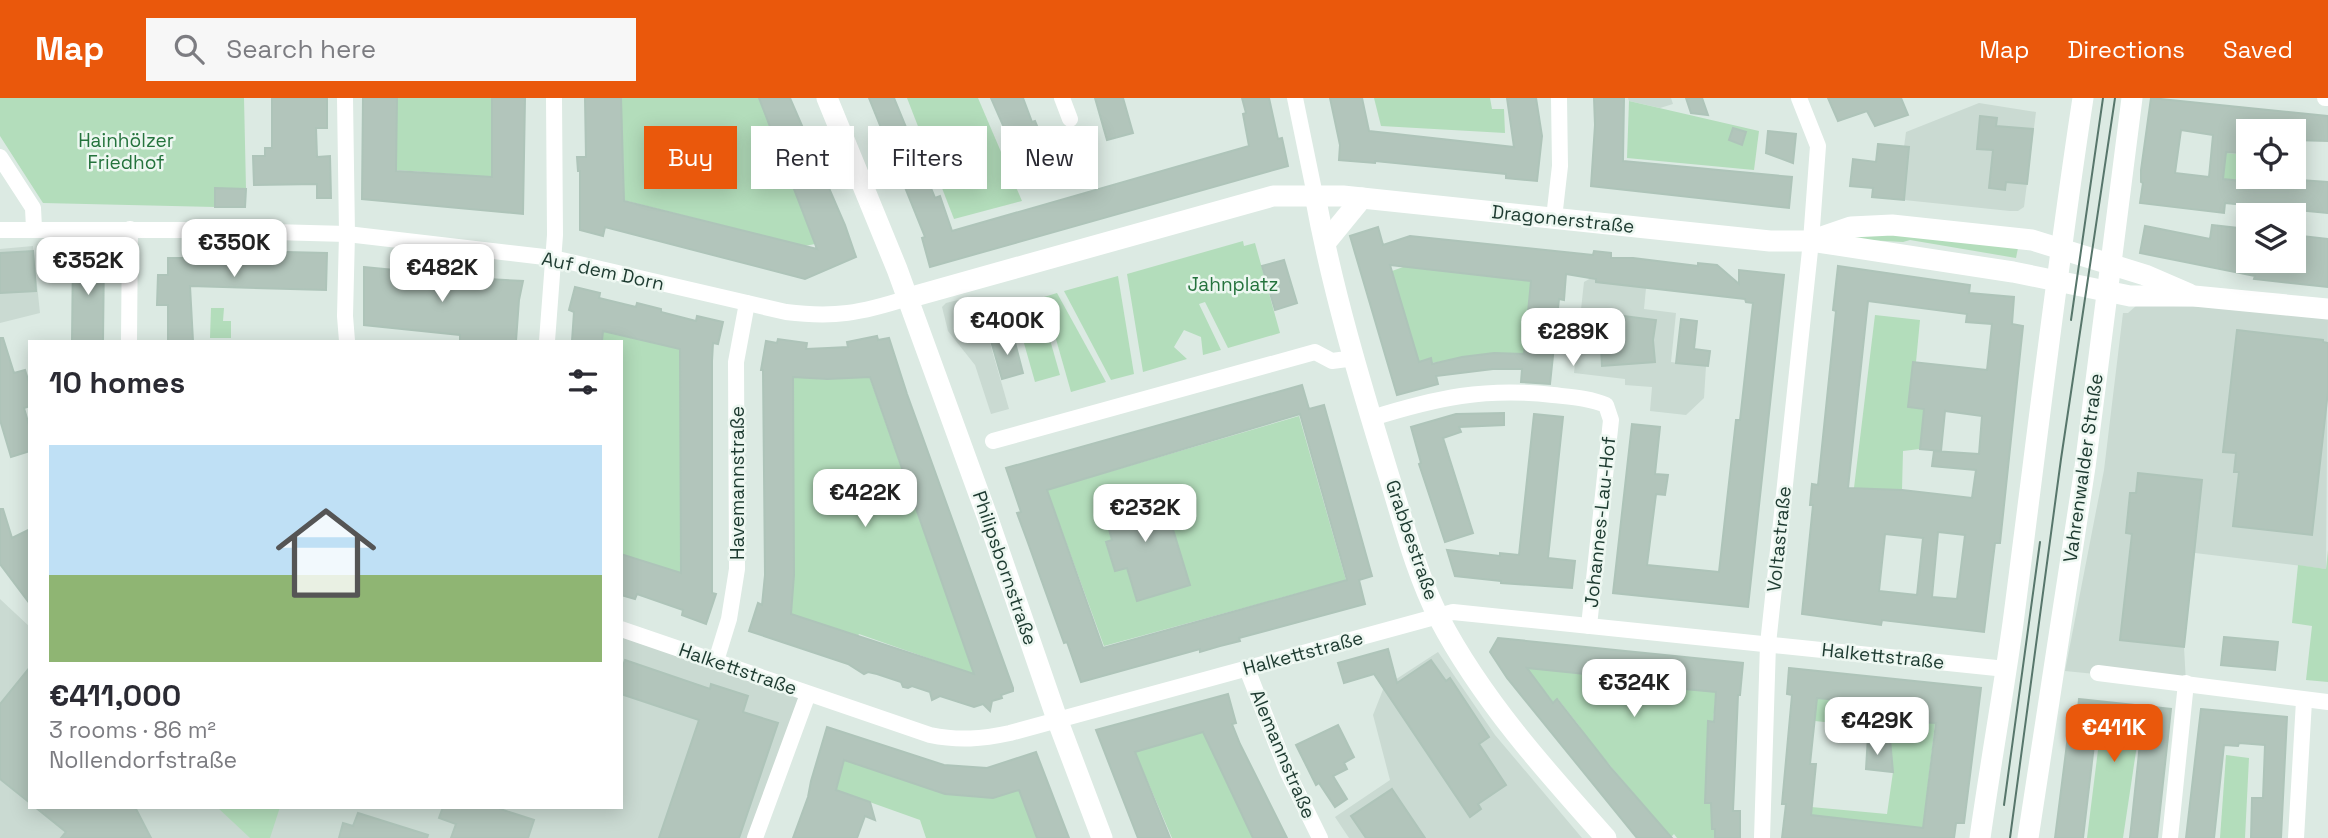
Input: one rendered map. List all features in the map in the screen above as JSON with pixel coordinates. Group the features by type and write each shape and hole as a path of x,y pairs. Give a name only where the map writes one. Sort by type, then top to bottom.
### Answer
{"street":[{"path":"345,98 347,340"},
{"path":"547,340 555,235 554,98"},
{"name":"Philipsbornstraße","path":"827,98 908,298 1057,719 1102,838"},
{"path":"1062,98 1070,119"},
{"path":"908,298 1273,196 1315,195 1295,98"},
{"path":"1554,218 1560,166 1559,98"},
{"name":"Voltastraße","path":"1762,838 1768,643 1811,241 1818,146 1798,98"},
{"path":"1980,838 1993,742 2007,669 2060,249 2083,98"},
{"name":"Vahrenwalder Straße","path":"2028,838 2085,467 2132,98"},
{"path":"0,157 33,208 34,228"},
{"name":"Dragonerstraße","path":"1315,195 1770,241 1811,241 2146,297 2194,296 2328,309"},
{"name":"Grabbestraße","path":"1315,195 1354,358 1410,545 1438,616 1499,710 1552,777 1606,838"},
{"path":"1326,242 1362,198"},
{"name":"Dragonerstraße","path":"1811,241 1851,227 1892,225 2032,240 2145,275 2194,296"},
{"path":"129,340 130,229"},
{"name":"Auf dem Dorn","path":"0,230 130,229 347,234 552,258 747,303 821,316 853,313 908,298"},
{"name":"Havemannstraße","path":"716,661 729,619 737,569 736,362 747,303"},
{"path":"993,441 1315,352 1332,361 1354,358"},
{"name":"Johannes-Lau-Hof","path":"1372,418 1444,397 1487,392 1565,396 1606,405 1611,420 1589,626"},
{"name":"Halkettstraße","path":"623,630 930,736 956,741 982,739 1453,612 2007,669"},
{"name":"Alemannstraße","path":"1247,669 1287,771 1320,838"},
{"path":"2098,673 2328,702"},
{"path":"2170,838 2186,684"},
{"path":"755,838 808,694"},
{"path":"2296,838 2304,701"}],"shaded area":[{"path":"1628,98 1671,98 1673,104 1660,108 1629,101"},
{"path":"1979,103 2036,112 2024,207 2018,211 2010,211 1904,200 1909,148 1904,147 1906,132"},
{"path":"33,246 40,313 0,323 0,249"},
{"path":"1591,278 1596,279 1596,282 1646,288 1644,309 1676,313 1671,362 1706,366 1704,398 1686,415 1650,411 1652,387 1625,385 1625,379 1574,373 1584,282"},
{"path":"970,297 979,305 1009,409 991,414 975,365 948,331 942,307 946,303"},
{"path":"2137,305 2239,308 2328,318 2326,569 2195,553 2184,647 2186,683 2065,671 2104,470 2123,313 2128,313"},
{"path":"0,599 28,625 28,809 623,809 623,630 808,694 755,838 0,838"},
{"path":"1438,652 1495,735 1582,838 1349,838 1335,817 1390,780 1373,715 1384,687"}],"green space":[{"name":"Hainhölzer Friedhof","path":"0,98 244,98 246,189 216,188 215,207 43,203 0,136"},
{"path":"397,98 492,98 492,177 396,170"},
{"path":"621,98 759,98 770,126 751,126 751,189 794,189 815,244 805,246 615,198 624,182"},
{"path":"907,98 978,98 1001,152 1001,189 1017,189 1022,201 954,219 942,189 987,189 987,126 918,126"},
{"path":"1374,98 1490,98 1492,109 1504,109 1505,133 1381,126"},
{"path":"1629,101 1759,131 1754,170 1627,158"},
{"path":"2226,153 2236,154 2236,180 2223,179"},
{"path":"1850,235 1906,235 2018,248 2016,258 1910,240 1903,242 1850,239"},
{"name":"Jahnplatz","path":"1243,241 1244,246 1255,243 1280,333 1228,348 1205,302 1199,304 1221,350 1203,355 1201,337 1184,330 1174,347 1187,359 1143,372 1127,274"},
{"path":"1406,266 1531,281 1524,354 1477,355 1432,363 1430,358 1419,362 1392,271"},
{"path":"1118,276 1134,374 1111,380 1064,291"},
{"path":"1057,293 1106,382 1071,392 1044,297"},
{"path":"1039,301 1060,375 1035,382 1014,308"},
{"path":"211,308 224,308 223,321 231,321 231,338 210,338"},
{"path":"1875,315 1920,320 1916,362 1913,362 1924,409 1920,449 1903,451 1902,490 1849,529"},
{"path":"603,327 641,340 681,346 681,582 623,555 623,340 602,340"},
{"path":"788,373 823,379 868,373 970,663 979,676 859,634 858,636 798,616 788,617 794,575 793,381"},
{"path":"1299,416 1346,580 1104,646 1047,490"},
{"path":"2328,550 2328,682 2306,680 2312,626 2292,623 2298,565 2326,569"},
{"path":"1529,662 1557,671 1654,680 1654,686 1716,692 1705,803 1711,803 1712,828 1715,829 1717,838 1677,838 1674,834 1671,837 1579,729 1558,699 1553,702 1527,669 1525,670"},
{"path":"1814,697 1912,707 1911,720 1935,723 1923,828 1811,815 1811,807 1887,814 1893,772 1889,729 1815,721"},
{"path":"1203,732 1253,838 1172,838 1135,752"},
{"path":"2100,734 2138,738 2123,838 2087,838"},
{"path":"2226,755 2249,758 2245,838 2220,838"},
{"path":"844,760 945,794 993,798 1019,790 1037,838 926,838 920,820 836,790"},
{"path":"219,809 279,809 270,838 250,838"}],"building":[{"path":"272,98 327,98 327,128 316,128 317,157 330,156 331,198 317,198 317,184 254,185 253,156 265,156 265,148 272,148"},
{"path":"363,98 397,98 396,171 492,177 492,98 525,98 523,214 362,199"},
{"path":"585,98 621,98 624,201 817,249 794,189 829,189 856,257 805,279 605,227 603,236 580,230 580,171 577,157 586,157"},
{"path":"759,98 790,98 802,126 770,126"},
{"path":"869,98 894,98 905,126 880,126"},
{"path":"991,98 1023,98 1032,122 1035,121 1037,126 1003,126"},
{"path":"1095,98 1123,98 1133,133 1107,140"},
{"path":"1242,98 1269,98 1278,139 1282,138 1288,166 930,267 922,238 925,237 906,189 931,189 935,198 940,196 952,231 1249,146"},
{"path":"1330,98 1362,98 1369,131 1514,147 1507,98 1536,98 1542,136 1537,181 1506,178 1506,174 1339,160 1340,145"},
{"path":"1594,98 1624,98 1623,161 1792,177 1789,208 1591,186"},
{"path":"1686,98 1702,98 1708,115 1691,113"},
{"path":"1828,98 1901,98 1908,115 1875,126 1867,111 1838,121"},
{"path":"2151,98 2328,116 2328,141 2306,140 2306,119 2236,119 2236,153 2226,152 2223,179 2236,180 2236,189 2306,189 2306,180 2328,182 2328,213 2306,211 2306,203 2225,203 2224,213 2140,203","holes":["2181,130 2213,135 2209,177 2175,173"]},
{"path":"1980,116 1997,118 1996,126 2033,129 2027,184 2006,182 2005,190 1989,188 1993,150 1977,149"},
{"path":"1733,128 1746,132 1742,145 1729,140"},
{"path":"1768,131 1796,134 1793,163 1766,153"},
{"path":"1878,144 1909,147 1904,200 1872,197 1873,188 1850,186 1853,159 1876,162"},
{"path":"215,188 246,189 245,207 215,207"},
{"path":"2212,225 2236,228 2236,272 2140,253 2145,226 2210,239"},
{"path":"1378,227 1383,245 1410,236 1593,255 1594,251 1611,253 1611,258 1698,266 1698,263 1717,265 1739,284 1739,270 1784,275 1748,607 1613,593 1632,424 1660,427 1655,474 1668,475 1665,495 1656,494 1647,565 1719,572 1736,420 1740,420 1753,303 1746,302 1745,299 1596,282 1596,279 1566,274 1564,300 1559,299 1550,384 1521,382 1522,369 1493,369 1436,376 1438,384 1397,395 1350,236","holes":["1390,265 1531,281 1524,354 1494,353 1432,364 1431,358 1419,362"]},
{"path":"2306,236 2328,239 2328,287 2254,279 2255,276 2240,273 2306,273"},
{"path":"200,250 327,253 326,290 190,286 193,340 168,340 168,305 157,305 158,275 168,275 168,258 200,258"},
{"path":"33,251 36,291 0,293 0,253"},
{"path":"73,254 104,254 103,340 72,340"},
{"path":"1284,260 1297,303 1275,310 1262,266"},
{"path":"1838,266 1970,285 1969,293 2014,297 2012,324 2023,326 2000,543 1995,543 1984,632 1882,620 1881,625 1802,614 1813,505 1810,505 1812,484 1818,485 1836,311 1833,310","holes":["1868,301 1967,314 1966,322 1992,324 1987,370 1913,362 1908,407 1924,409 1920,449 1941,451 1945,411 1982,416 1979,454 1934,451 1932,466 1976,470 1972,498 1902,490 1848,488","1938,532 1965,535 1957,599 1932,597","1885,534 1923,538 1917,595 1879,591"]},
{"path":"364,267 415,272 415,269 470,278 523,281 516,340 460,340 460,335 364,325"},
{"path":"575,287 600,293 599,298 636,307 637,303 696,321 697,316 723,322 718,344 713,343 712,593 716,594 706,624 682,615 683,610 637,594 635,599 623,596 623,555 681,573 680,349 603,331 602,340 572,340 574,312 569,310"},
{"path":"1592,312 1656,320 1653,340 1655,362 1602,366 1601,346 1588,344"},
{"path":"1681,319 1697,321 1694,349 1710,351 1708,366 1676,363"},
{"path":"2237,330 2323,340 2328,343 2328,391 2312,535 2233,526 2239,472 2234,472 2236,453 2223,452"},
{"path":"1013,335 1023,373 1002,379 991,341"},
{"path":"877,336 878,340 889,338 1013,688 1013,691 1001,695 1002,698 992,701 990,711 983,704 974,707 940,696 932,700 930,692 912,686 903,687 901,682 877,674 864,674 848,664 749,631 758,603 762,605 765,575 761,370 766,341 777,343 778,339 807,343 806,349 848,347 847,342","holes":["793,377 870,377 974,674 791,614 794,575"]},
{"path":"0,338 3,338 14,373 25,370 28,380 28,407 24,408 28,422 28,452 11,457 0,420"},
{"path":"1302,385 1309,409 1324,405 1372,576 1359,580 1365,604 1239,638 1240,641 1200,652 1200,649 1081,682 1017,513 1021,512 1006,468","holes":["1300,414 1347,580 1103,648 1047,490"]},
{"path":"1504,413 1504,425 1459,427 1461,432 1443,438 1473,533 1445,542 1419,464 1421,463 1411,427 1456,414"},
{"path":"1534,414 1563,417 1548,558 1575,561 1572,588 1501,583 1455,576 1447,550 1500,556 1500,553 1519,555"},
{"path":"2138,473 2202,480 2184,647 2120,640 2132,534 2126,533 2130,493 2136,493"},
{"path":"1160,487 1190,585 1137,601 1127,568 1115,571 1106,542 1112,540 1102,504"},
{"path":"0,509 3,509 12,538 28,530 28,601 0,564"},
{"path":"2224,637 2278,642 2275,670 2221,665"},
{"path":"1498,638 1743,663 1738,695 1733,811 1740,811 1740,838 1715,838 1711,803 1705,803 1708,721 1714,722 1716,692 1654,686 1654,681 1527,668 1553,703 1557,699 1611,768 1672,838 1637,838 1507,678 1490,652"},
{"path":"1388,649 1397,683 1431,660 1446,681 1450,678 1489,737 1479,744 1506,785 1478,804 1481,809 1470,817 1374,674 1344,683 1338,663"},
{"path":"625,660 710,689 711,684 748,696 743,712 778,723 739,838 659,838 699,720 623,695"},
{"path":"1789,668 1981,688 1964,823 1956,823 1954,838 1782,838 1786,804 1782,804 1792,695 1787,694","holes":["1817,698 1870,703 1866,769 1893,772 1887,706 1920,709 1919,722 1936,723 1923,828 1811,815 1816,764 1810,764"]},
{"path":"28,669 28,801 0,779 0,704"},
{"path":"1228,694 1236,723 1232,724 1240,744 1287,838 1253,838 1203,732 1135,752 1170,838 1138,838 1096,730"},
{"path":"2079,699 2171,709 2157,838 2130,838 2141,734 2096,728 2083,838 2055,838 2071,712 2074,712 2074,708 2078,709"},
{"path":"2201,709 2287,717 2281,838 2251,838 2252,798 2263,798 2265,745 2239,743 2238,746 2224,745 2214,838 2186,838"},
{"path":"1338,725 1354,757 1344,763 1347,769 1333,776 1347,799 1335,807 1319,783 1316,785 1296,745"},
{"path":"827,727 944,765 987,768 1036,752 1069,838 1037,838 1019,790 993,798 945,794 844,760 836,790 870,802 875,820 865,816 857,838 793,838 808,797"},
{"path":"1392,789 1425,838 1366,838 1351,816"},
{"path":"37,809 136,809 151,838 61,838 66,832"},
{"path":"442,809 500,809 534,820 528,838 451,838 456,824 439,818"},
{"path":"358,813 428,835 427,838 339,838 343,823 353,826"}],"tram line":[{"path":"2071,320 2103,98"},
{"path":"2010,838 2061,459 2115,98"},
{"path":"2004,805 2040,542"}]}
